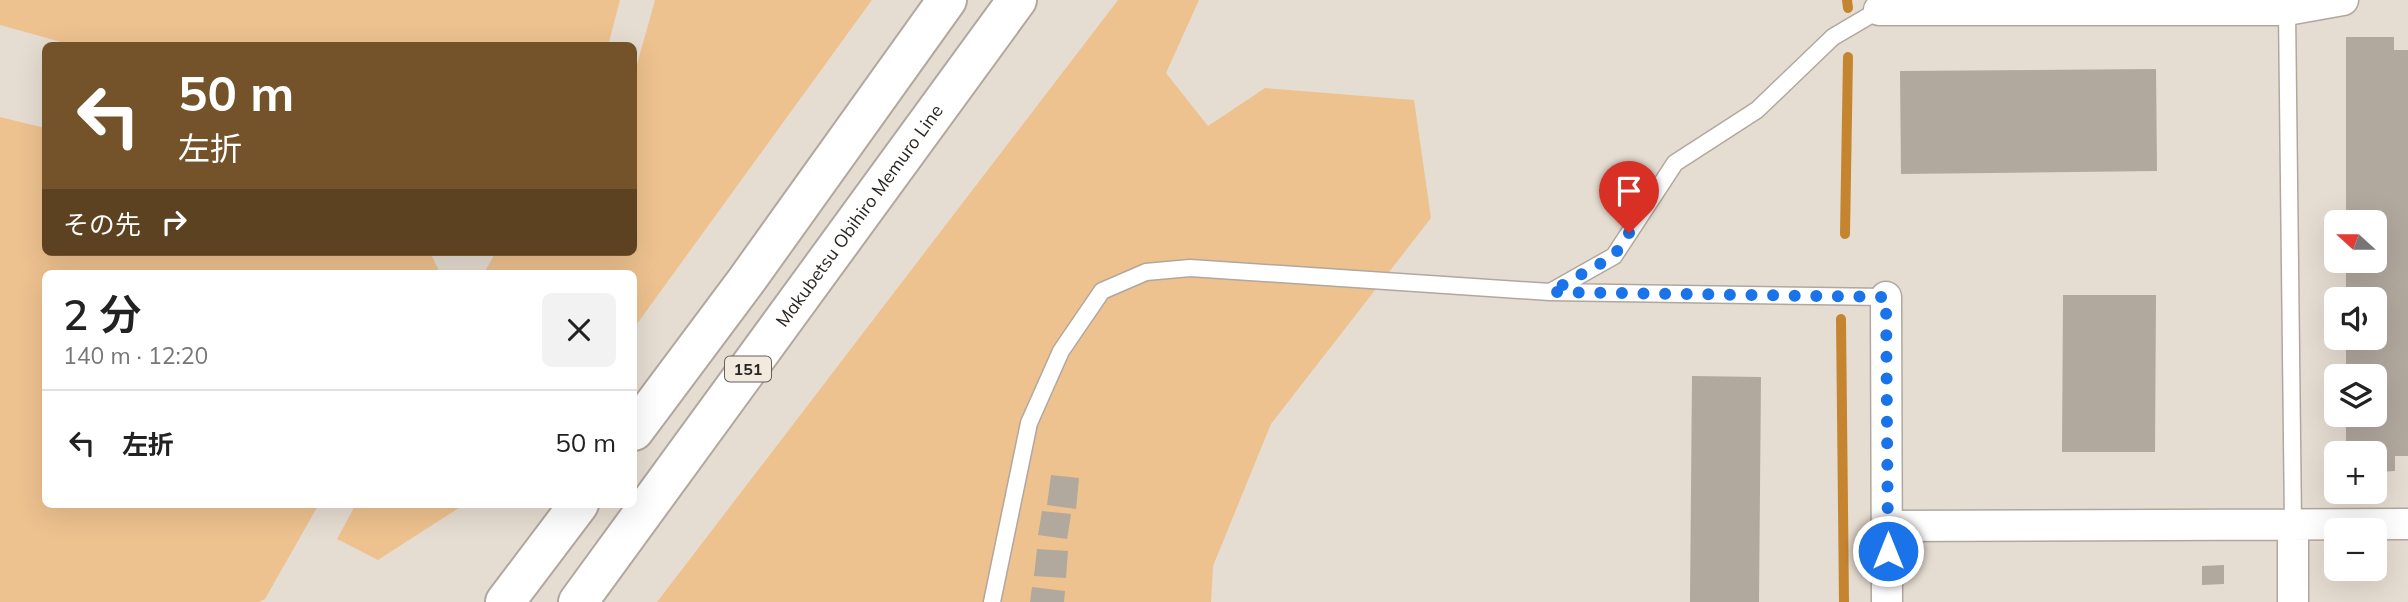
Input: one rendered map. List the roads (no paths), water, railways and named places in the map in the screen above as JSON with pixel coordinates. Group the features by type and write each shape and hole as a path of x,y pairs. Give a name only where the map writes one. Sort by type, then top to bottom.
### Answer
{"main road":[{"path":"637,427 746,281 947,0"},
{"name":"Makubetsu Obihiro Memuro Line","path":"578,602 1017,0"},
{"path":"505,602 576,508"}],"street":[{"path":"1879,10 2287,10 2343,0"},
{"path":"1886,297 1887,602"},
{"path":"2293,523 2293,602"},
{"path":"1888,526 2408,524"}],"lane":[{"path":"1550,292 1614,256 1675,163 1757,110 1833,37 1879,10"},
{"path":"2287,10 2293,523"},
{"path":"992,602 1029,423 1061,351 1102,291 1146,272 1190,268 1550,292 1886,297"}],"waterway":[{"path":"1847,0 1848,8"},
{"path":"1845,234 1848,57"},
{"path":"1841,319 1844,602"}]}
